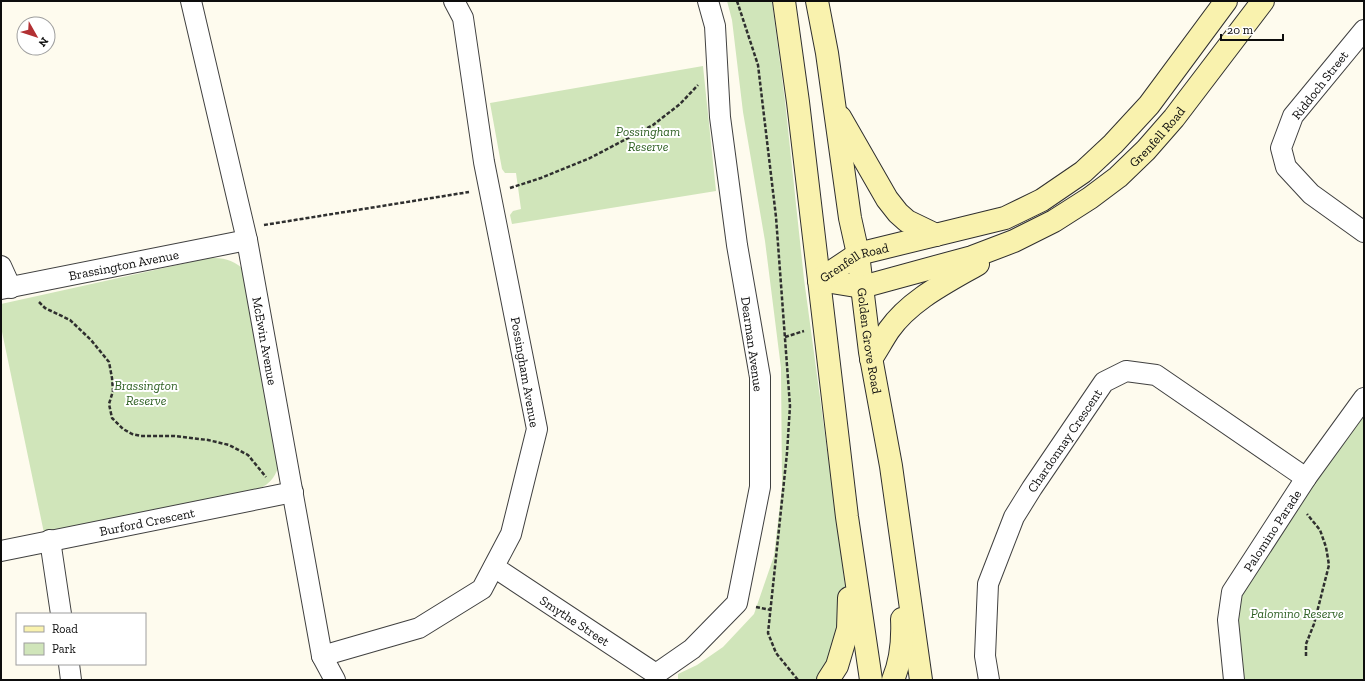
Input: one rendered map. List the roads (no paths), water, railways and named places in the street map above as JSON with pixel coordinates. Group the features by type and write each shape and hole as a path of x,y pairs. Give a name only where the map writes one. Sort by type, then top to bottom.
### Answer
{"main road":[{"path":"784,1 798,102 852,549 871,680"},
{"name":"Golden Grove Road","path":"817,1 850,218 858,254 872,359 891,466 921,680"},
{"name":"Grenfell Road","path":"819,280 858,254 1005,218 1042,200 1083,172 1149,106 1226,1"},
{"name":"Grenfell Road","path":"819,280 862,287 972,257 1014,241 1060,217 1090,198 1118,177 1146,150 1174,118 1263,1"},
{"path":"834,105 887,199 907,222 936,235"},
{"path":"872,359 889,329 912,306 933,291 1014,241"},
{"path":"893,680 900,657 903,633 901,538"},
{"path":"828,680 837,666 848,630 852,549"}],"street":[{"name":"McEwin Avenue","path":"191,1 246,234 322,656 335,680"},
{"name":"Possingham Avenue","path":"322,656 419,628 482,589 511,534 537,429 484,162 462,18 454,1"},
{"name":"Dearman Avenue","path":"656,674 692,649 737,603 760,487 760,377 738,245 720,117 715,26 708,1"},
{"name":"Riddoch Street","path":"1364,30 1293,116 1282,148 1286,167 1311,194 1364,232"},
{"name":"Brassington Avenue","path":"14,287 246,234"},
{"path":"1,266 14,287"},
{"name":"Chardonnay Crescent","path":"989,680 985,656 988,584 1014,517 1104,382 1126,371 1156,375 1306,478"},
{"name":"Palomino Parade","path":"1234,680 1228,620 1232,592 1306,478 1364,398"},
{"name":"Burford Crescent","path":"1,551 293,492"},
{"path":"50,540 61,613"},
{"name":"Smythe Street","path":"494,567 656,674"},
{"path":"68,665 71,680"}],"park label":[{"name":"Possingham Reserve","path":"648,138"},
{"name":"Brassington Reserve","path":"146,392"},
{"name":"Palomino Reserve","path":"1297,613"}]}
